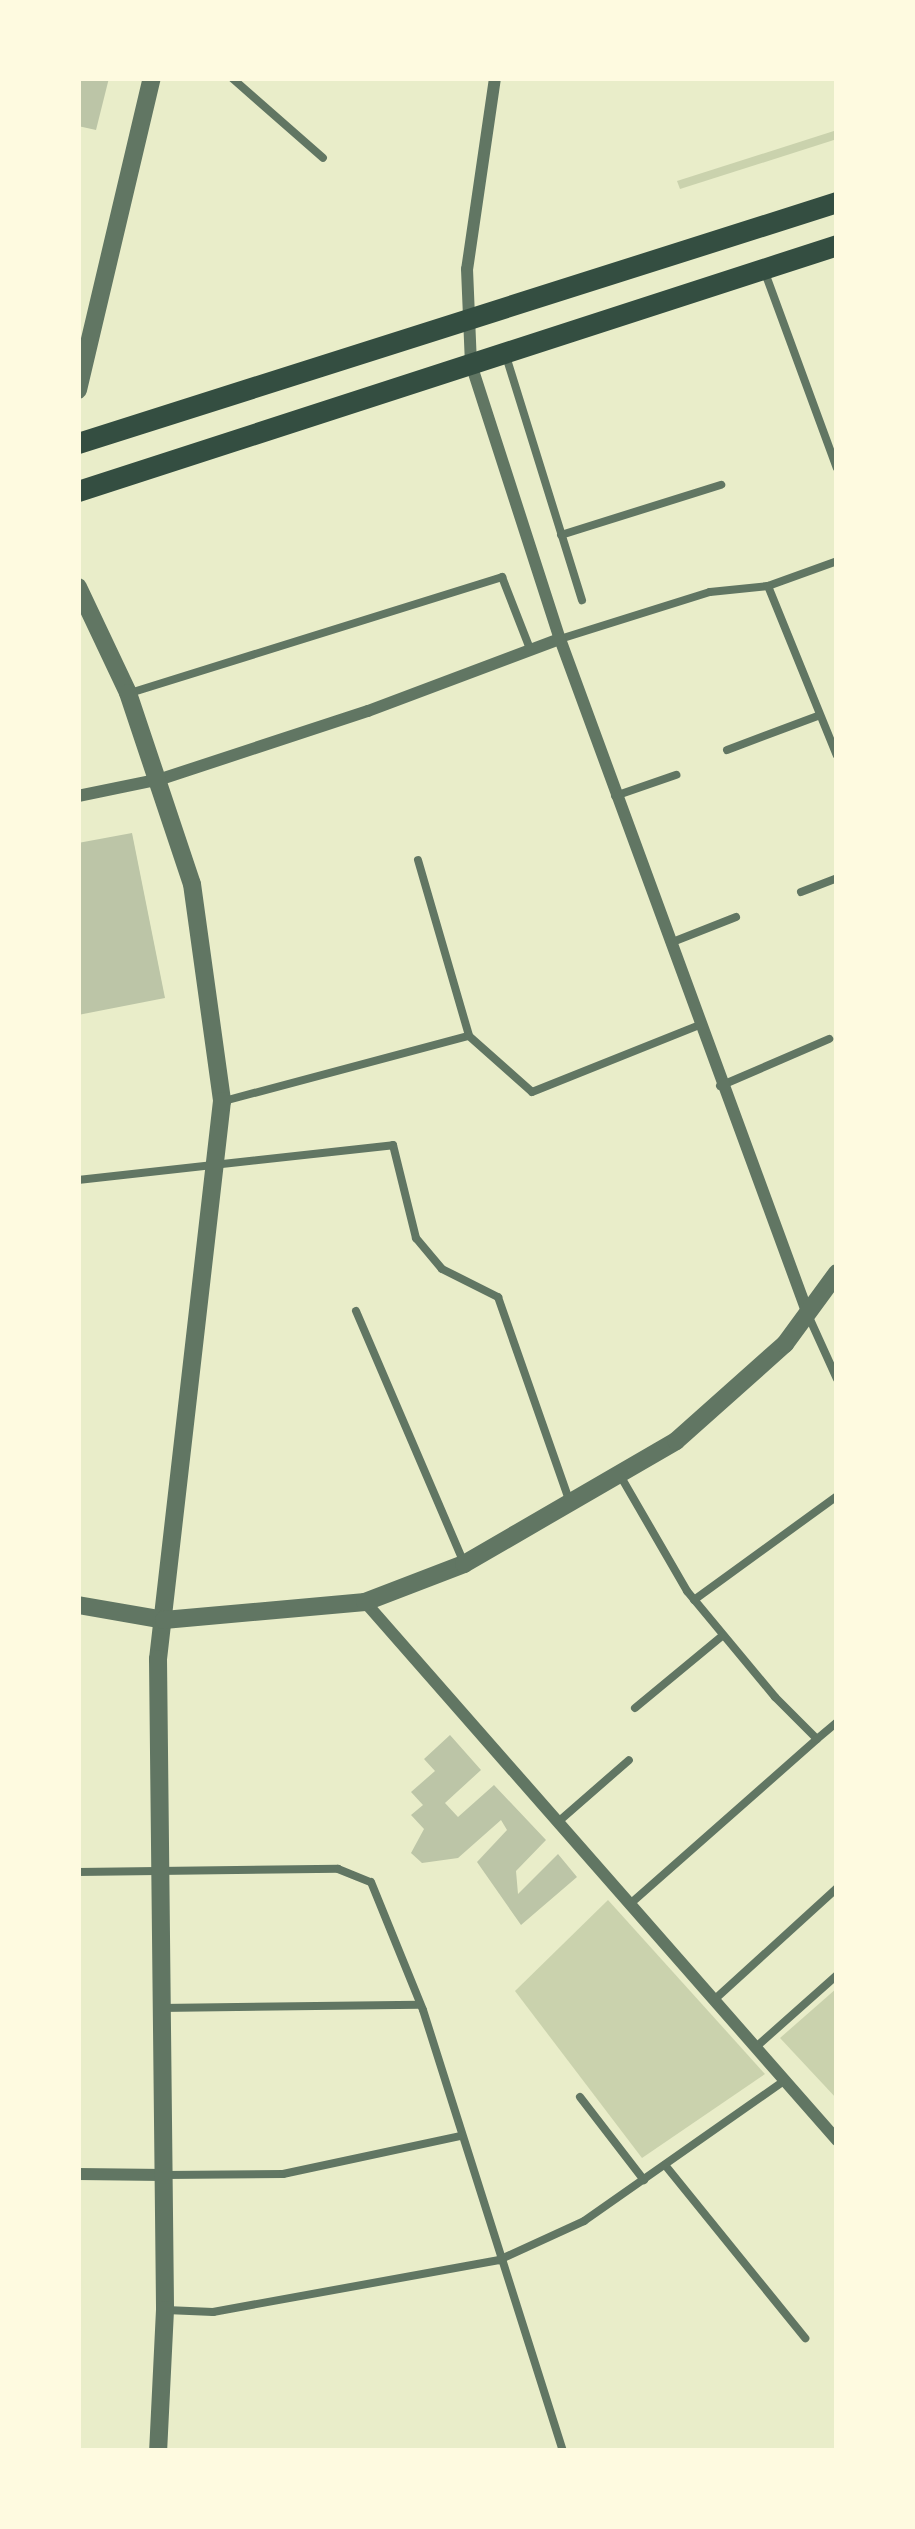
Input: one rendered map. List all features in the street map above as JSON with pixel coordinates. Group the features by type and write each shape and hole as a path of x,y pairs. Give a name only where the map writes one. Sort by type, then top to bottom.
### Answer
{"main road":[{"path":"78,443 837,202"},
{"path":"78,491 837,245"}],"street":[{"path":"78,390 152,78"},
{"path":"495,78 467,269 471,364 615,796 719,1087 808,1314"},
{"path":"78,587 128,693 192,884 222,1101 164,1620 158,1874 165,2310 158,2451"},
{"path":"78,796 160,778 560,639"},
{"path":"78,1605 164,1620 365,1602 464,1564 621,1477 751,1378 837,1274"},
{"path":"365,1602 837,2140"},
{"path":"78,2174 164,2175"}],"lane":[{"path":"232,78 323,158"},
{"path":"763,269 837,468"},
{"path":"505,352 582,600"},
{"path":"561,536 721,485"},
{"path":"560,639 710,592 768,586 837,561"},
{"path":"128,693 502,577 530,649"},
{"path":"768,586 837,756"},
{"path":"728,750 820,715"},
{"path":"615,796 676,775"},
{"path":"418,860 470,1036 532,1092 697,1026"},
{"path":"801,892 837,878"},
{"path":"668,944 736,917"},
{"path":"222,1101 470,1036"},
{"path":"719,1087 829,1039"},
{"path":"78,1180 393,1144 416,1238 442,1269 497,1297 571,1508"},
{"path":"356,1311 464,1564"},
{"path":"808,1314 837,1379"},
{"path":"621,1477 694,1600 817,1739"},
{"path":"694,1600 837,1496"},
{"path":"635,1708 722,1636"},
{"path":"630,1904 837,1722"},
{"path":"558,1822 629,1760"},
{"path":"78,1872 338,1870 371,1882 419,2005 563,2451"},
{"path":"714,2000 837,1888"},
{"path":"756,2047 837,1975"},
{"path":"159,2008 419,2005"},
{"path":"165,2310 213,2312 499,2260 584,2221 785,2080"},
{"path":"580,2097 644,2180"},
{"path":"164,2175 283,2174 461,2136"},
{"path":"665,2165 805,2338"}],"green space":[{"path":"837,130 837,139 680,189 677,181"},
{"path":"608,1900 765,2074 642,2158 515,1991"},
{"path":"837,1988 837,2099 780,2038"}],"building":[{"path":"78,78 109,78 96,130 78,126"},
{"path":"132,833 165,998 78,1015 78,843"},
{"path":"450,1735 481,1770 445,1803 458,1817 494,1785 546,1840 516,1871 518,1894 558,1854 577,1877 521,1925 477,1862 507,1830 501,1820 458,1858 422,1863 411,1853 424,1829 411,1815 423,1805 411,1792 435,1771 424,1759"}]}
